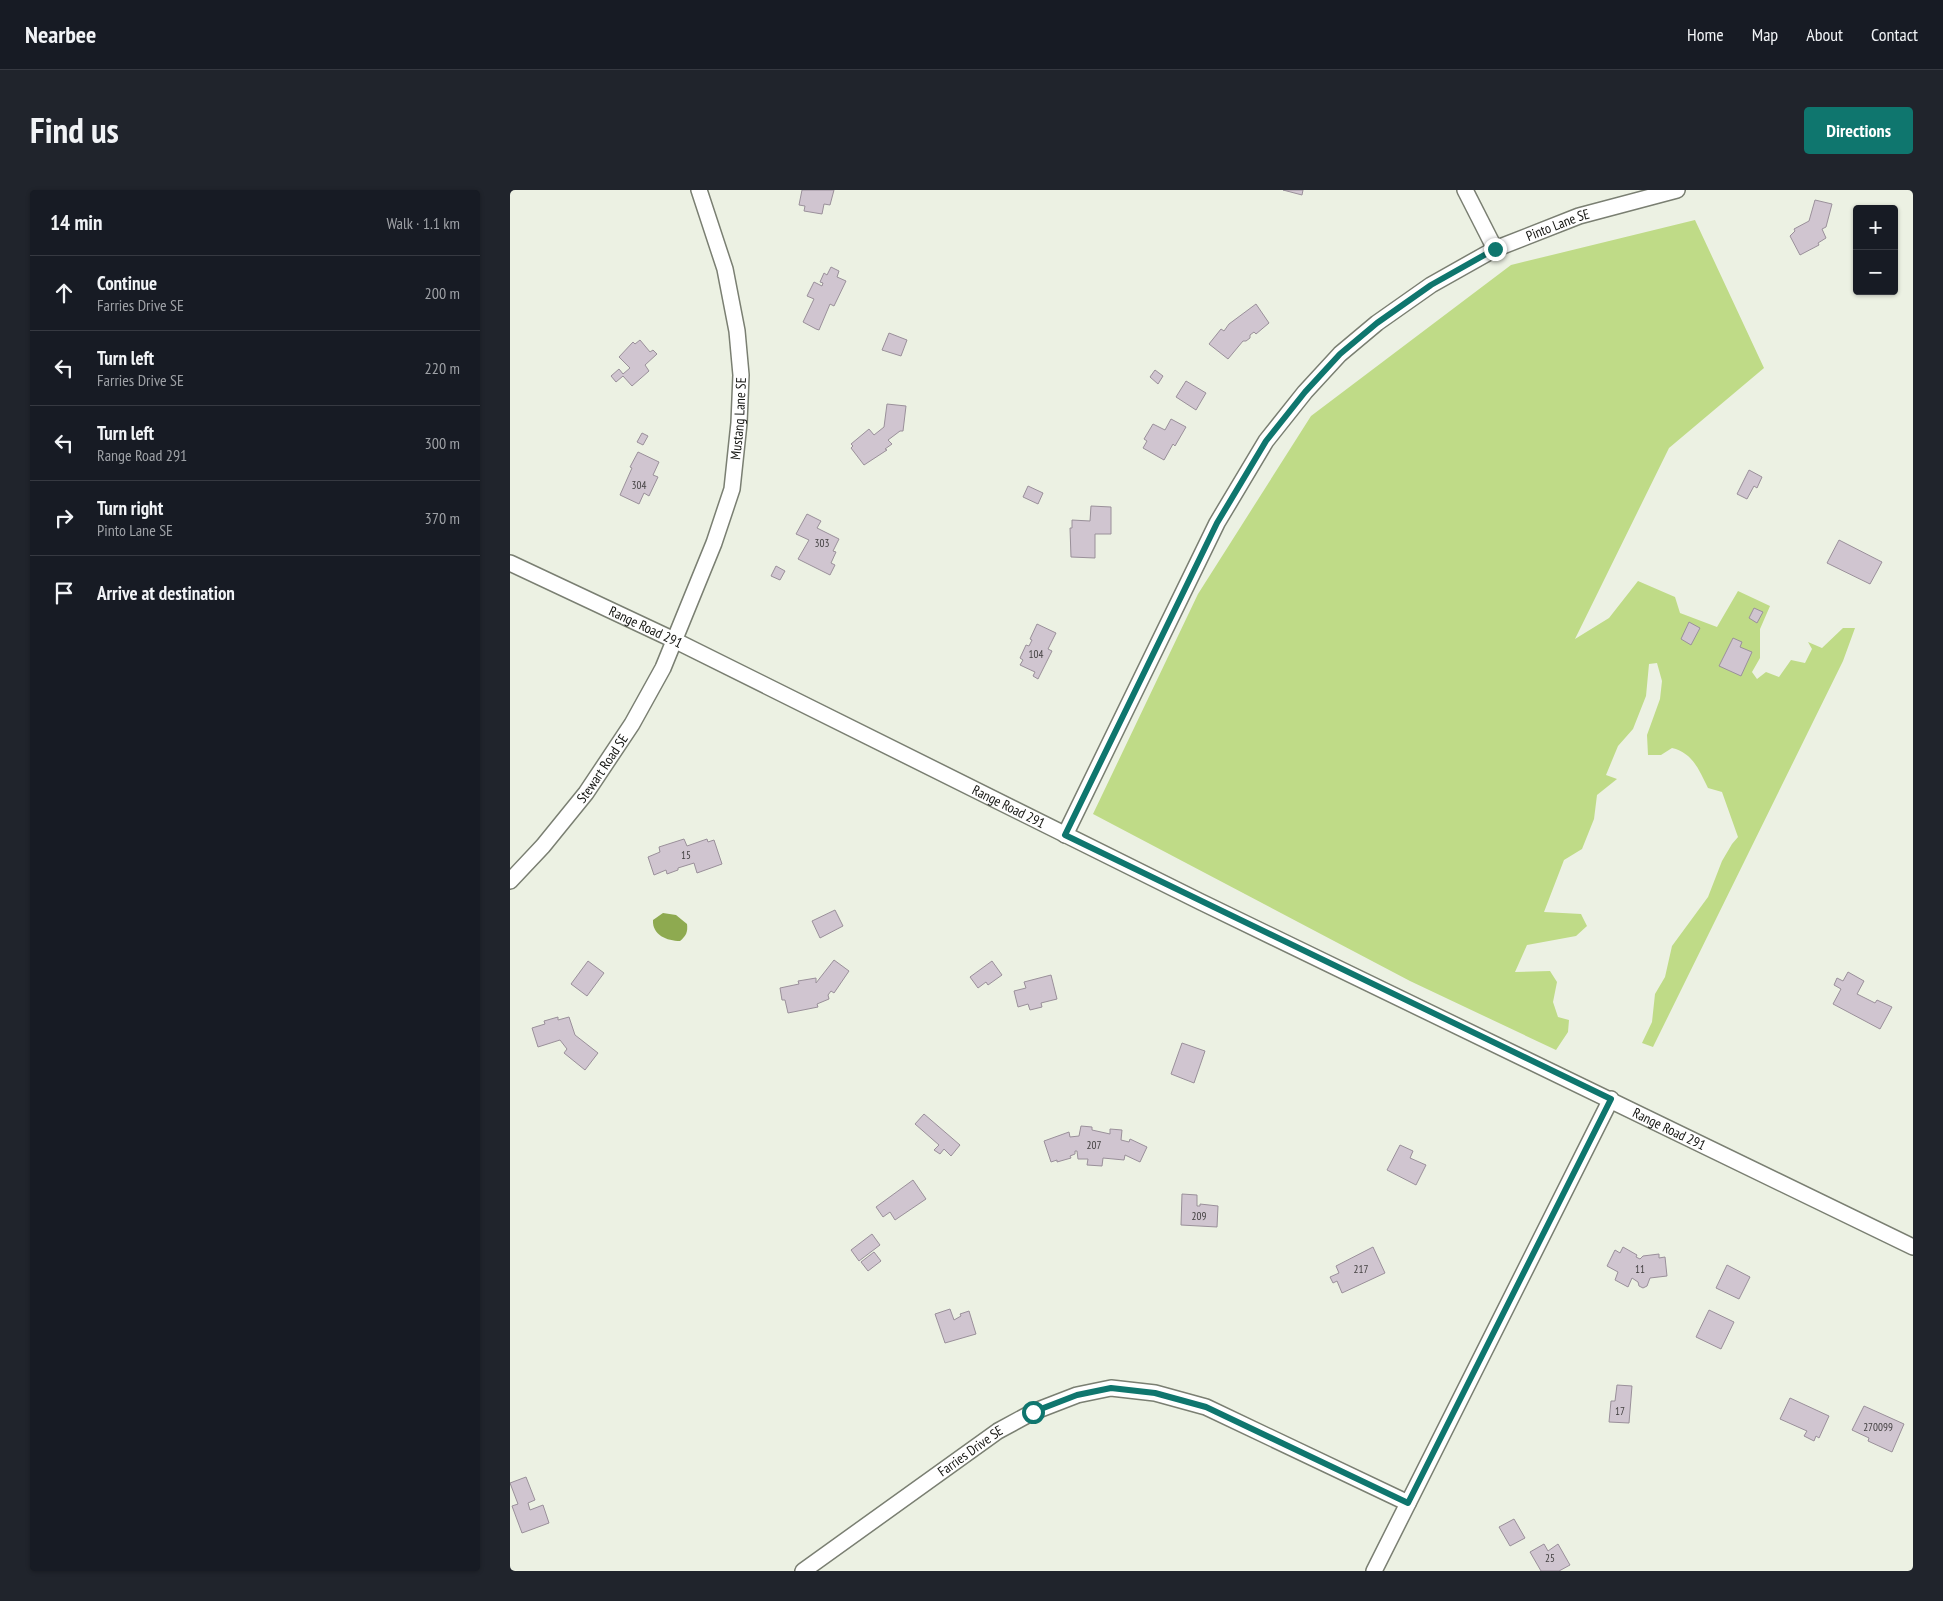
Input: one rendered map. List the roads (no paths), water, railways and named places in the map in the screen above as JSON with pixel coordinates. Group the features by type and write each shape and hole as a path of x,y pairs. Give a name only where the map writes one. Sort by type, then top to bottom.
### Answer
{"street":[{"name":"Mustang Lane SE","path":"674,640 714,543 732,489 740,422 741,375 738,331 725,268 699,190"},
{"path":"1465,190 1495,249"},
{"name":"Pinto Lane SE","path":"1065,835 1217,523 1266,441 1305,392 1340,354 1377,323 1431,285 1495,249 1579,216 1677,190"},
{"name":"Range Road 291","path":"510,563 674,640 1065,835 1913,1247"},
{"name":"Stewart Road SE","path":"510,881 544,846 586,793 632,724 663,668 674,640"},
{"path":"1374,1571 1611,1099"},
{"name":"Farries Drive SE","path":"803,1571 998,1431 1033,1412 1077,1395 1111,1388 1155,1393 1206,1407 1408,1503"}]}
